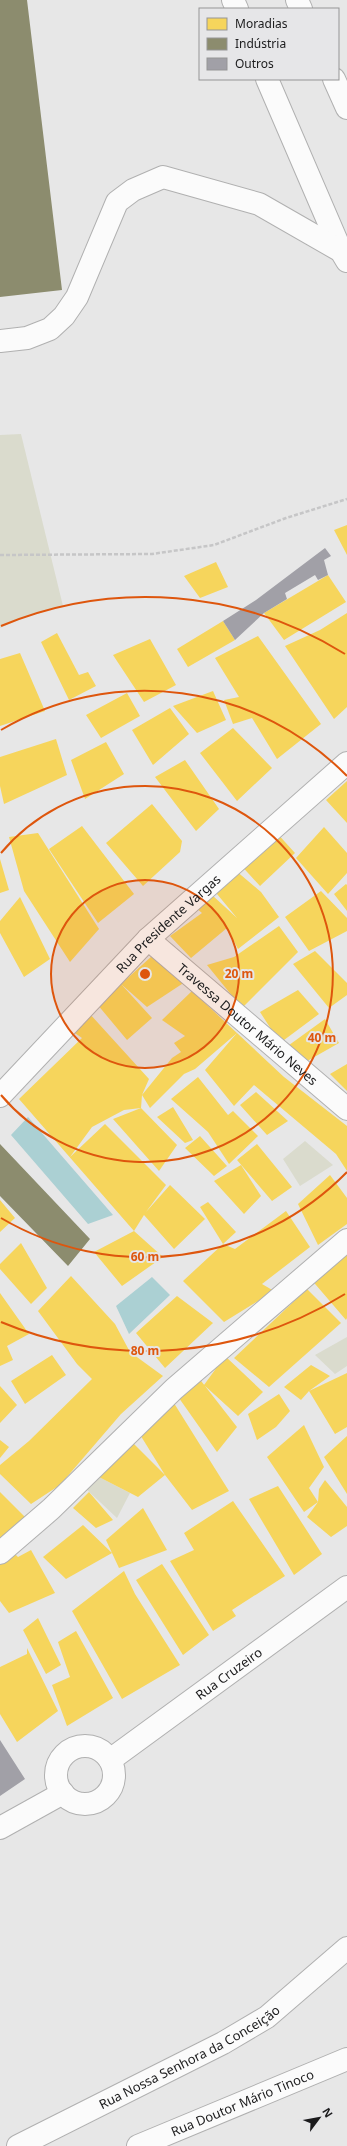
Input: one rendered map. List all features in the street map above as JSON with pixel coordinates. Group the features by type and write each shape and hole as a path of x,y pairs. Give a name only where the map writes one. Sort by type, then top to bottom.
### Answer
{"street":[{"path":"267,80 344,256"},
{"path":"334,80 347,108"},
{"path":"0,342 27,338 50,329 64,316 77,297 117,202 132,190 164,177 259,204 344,256"},
{"name":"Rua Presidente Vargas","path":"0,1096 148,939 347,763"},
{"name":"Travessa Doutor Mário Neves","path":"148,939 347,1109"},
{"path":"0,1553 51,1509 174,1389 347,1240"},
{"name":"Rua Cruzeiro","path":"110,1760 347,1587"},
{"path":"76,1747 95,1747 104,1752 110,1760 114,1777 107,1794 100,1800 82,1803 73,1801 63,1793 57,1778 57,1768 61,1759 67,1752 76,1747"},
{"path":"0,1828 63,1793"},
{"name":"Rua Nossa Senhora da Conceição","path":"18,2146 223,2043 267,2017 347,1948"},
{"name":"Rua Doutor Mário Tinoco","path":"138,2146 347,2059"}],"path":[{"path":"0,555 152,554 214,545 286,518 347,499"}],"shaded area":[{"path":"21,434 63,606 23,618 0,628 0,435"},
{"path":"305,1141 333,1165 300,1186 283,1159"},
{"path":"347,1337 347,1366 335,1374 315,1355"},
{"path":"97,1476 130,1493 117,1518 84,1487"}],"water":[{"path":"28,1117 113,1215 88,1224 11,1135"},
{"path":"152,1277 170,1295 129,1334 116,1306"}],"building: Moradias":[{"path":"347,525 347,555 334,530"},
{"path":"216,562 228,587 200,598 184,576"},
{"path":"328,575 346,602 284,640 264,613"},
{"path":"347,613 347,707 334,719 285,646 320,630"},
{"path":"223,621 235,640 188,667 177,649"},
{"path":"57,633 79,675 88,672 96,686 69,700 41,642"},
{"path":"258,636 321,724 277,759 252,718 233,724 224,700 239,697 215,658"},
{"path":"150,639 176,685 144,702 113,655"},
{"path":"20,653 45,711 0,726 0,659"},
{"path":"213,691 226,720 197,733 173,706"},
{"path":"127,693 140,716 101,738 86,715"},
{"path":"170,708 189,734 153,765 132,730"},
{"path":"233,728 272,768 237,801 200,753"},
{"path":"56,739 67,775 4,804 0,786 0,757"},
{"path":"106,742 124,774 85,799 71,760"},
{"path":"185,760 219,809 196,831 155,777"},
{"path":"347,781 347,823 326,800"},
{"path":"152,804 182,841 180,852 143,886 106,843"},
{"path":"82,826 134,894 98,923 49,849"},
{"path":"324,827 347,853 347,873 328,894 296,858"},
{"path":"275,831 295,853 260,886 238,862"},
{"path":"38,833 99,929 70,962 24,891 9,837"},
{"path":"0,859 9,890 0,893"},
{"path":"235,870 261,892 279,917 238,949 227,928 191,958 170,936 202,913 195,907 212,895 237,918 212,888"},
{"path":"346,884 347,885 347,911 334,894"},
{"path":"321,891 347,918 347,931 309,951 285,917"},
{"path":"20,897 50,959 24,977 0,933 0,921"},
{"path":"279,926 298,952 242,1008 207,965 234,957"},
{"path":"315,951 347,983 347,995 329,1008 293,964"},
{"path":"152,956 185,982 147,1007 121,984"},
{"path":"121,984 152,1018 127,1040 97,1004"},
{"path":"298,990 319,1014 280,1043 260,1012"},
{"path":"192,991 237,1033 195,1069 184,1074 150,1108 142,1095 172,1058 181,1052 174,1043 185,1036 162,1020"},
{"path":"89,1013 149,1079 142,1095 141,1108 124,1110 92,1127 70,1157 105,1124 166,1185 146,1212 170,1185 205,1219 174,1249 144,1215 134,1231 19,1099 82,1038 72,1031"},
{"path":"325,1019 339,1043 302,1064 285,1048"},
{"path":"237,1033 284,1077 347,1126 347,1171 336,1154 254,1085 234,1106 205,1070"},
{"path":"347,1064 347,1091 330,1074"},
{"path":"198,1077 228,1115 233,1111 258,1136 229,1164 208,1132 171,1099"},
{"path":"256,1092 288,1121 267,1135 240,1105"},
{"path":"173,1107 193,1140 185,1143 157,1117"},
{"path":"141,1108 177,1145 159,1171 113,1119"},
{"path":"200,1136 227,1166 214,1176 185,1148"},
{"path":"257,1144 292,1187 272,1201 237,1160"},
{"path":"241,1165 261,1196 244,1214 214,1181"},
{"path":"330,1175 347,1198 347,1224 318,1245 298,1204"},
{"path":"0,1200 15,1218 0,1232"},
{"path":"208,1202 236,1232 223,1244 200,1207"},
{"path":"286,1211 310,1247 262,1284 274,1291 224,1322 183,1281 223,1244 235,1249"},
{"path":"134,1231 163,1257 122,1286 94,1252"},
{"path":"21,1243 47,1288 31,1304 0,1269 0,1264"},
{"path":"347,1246 347,1318 346,1320 310,1278"},
{"path":"71,1276 115,1324 130,1352 163,1376 121,1414 60,1485 31,1504 0,1474 0,1465 29,1441 92,1379 77,1364 38,1311"},
{"path":"307,1289 341,1323 269,1387 234,1358"},
{"path":"0,1293 29,1334 7,1346 13,1360 0,1366"},
{"path":"177,1296 213,1323 165,1368 136,1333"},
{"path":"52,1355 66,1375 25,1404 11,1381"},
{"path":"225,1356 263,1392 238,1416 204,1385"},
{"path":"311,1365 330,1376 309,1391 301,1400 284,1387"},
{"path":"347,1373 347,1427 335,1434 309,1391"},
{"path":"198,1377 237,1427 217,1452 174,1391"},
{"path":"0,1386 17,1405 0,1423"},
{"path":"279,1394 290,1411 276,1427 257,1440 248,1414"},
{"path":"172,1400 229,1491 192,1510 165,1475 139,1433"},
{"path":"304,1425 324,1467 309,1488 318,1502 304,1512 267,1457"},
{"path":"347,1436 347,1494 324,1457"},
{"path":"0,1440 9,1447 0,1458"},
{"path":"131,1441 165,1475 138,1497 97,1476"},
{"path":"325,1480 347,1507 347,1526 331,1537 307,1517 318,1502 319,1489"},
{"path":"278,1486 322,1554 294,1575 249,1499"},
{"path":"0,1492 28,1520 0,1545"},
{"path":"89,1492 113,1520 96,1528 73,1508"},
{"path":"233,1501 285,1576 232,1610 236,1616 213,1631 170,1561 194,1550 184,1533"},
{"path":"143,1508 167,1550 119,1568 106,1540"},
{"path":"83,1525 112,1553 66,1579 43,1557"},
{"path":"11,1550 18,1557 31,1550 55,1593 9,1613 0,1601 0,1559"},
{"path":"162,1564 209,1635 183,1655 136,1580"},
{"path":"124,1571 135,1594 180,1665 122,1699 72,1611"},
{"path":"38,1618 61,1665 46,1674 23,1630"},
{"path":"76,1631 113,1698 67,1726 52,1685 70,1677 58,1642"},
{"path":"27,1648 58,1711 17,1742 0,1714 0,1667 27,1654"}],"building: Indústria":[{"path":"0,0 27,0 62,290 0,297"},
{"path":"0,1144 90,1239 68,1266 0,1196"}],"building: Outros":[{"path":"325,548 331,556 324,560 328,575 318,580 315,575 285,593 287,599 264,613 235,640 223,621 256,600"},
{"path":"0,1740 25,1779 0,1796"}]}
